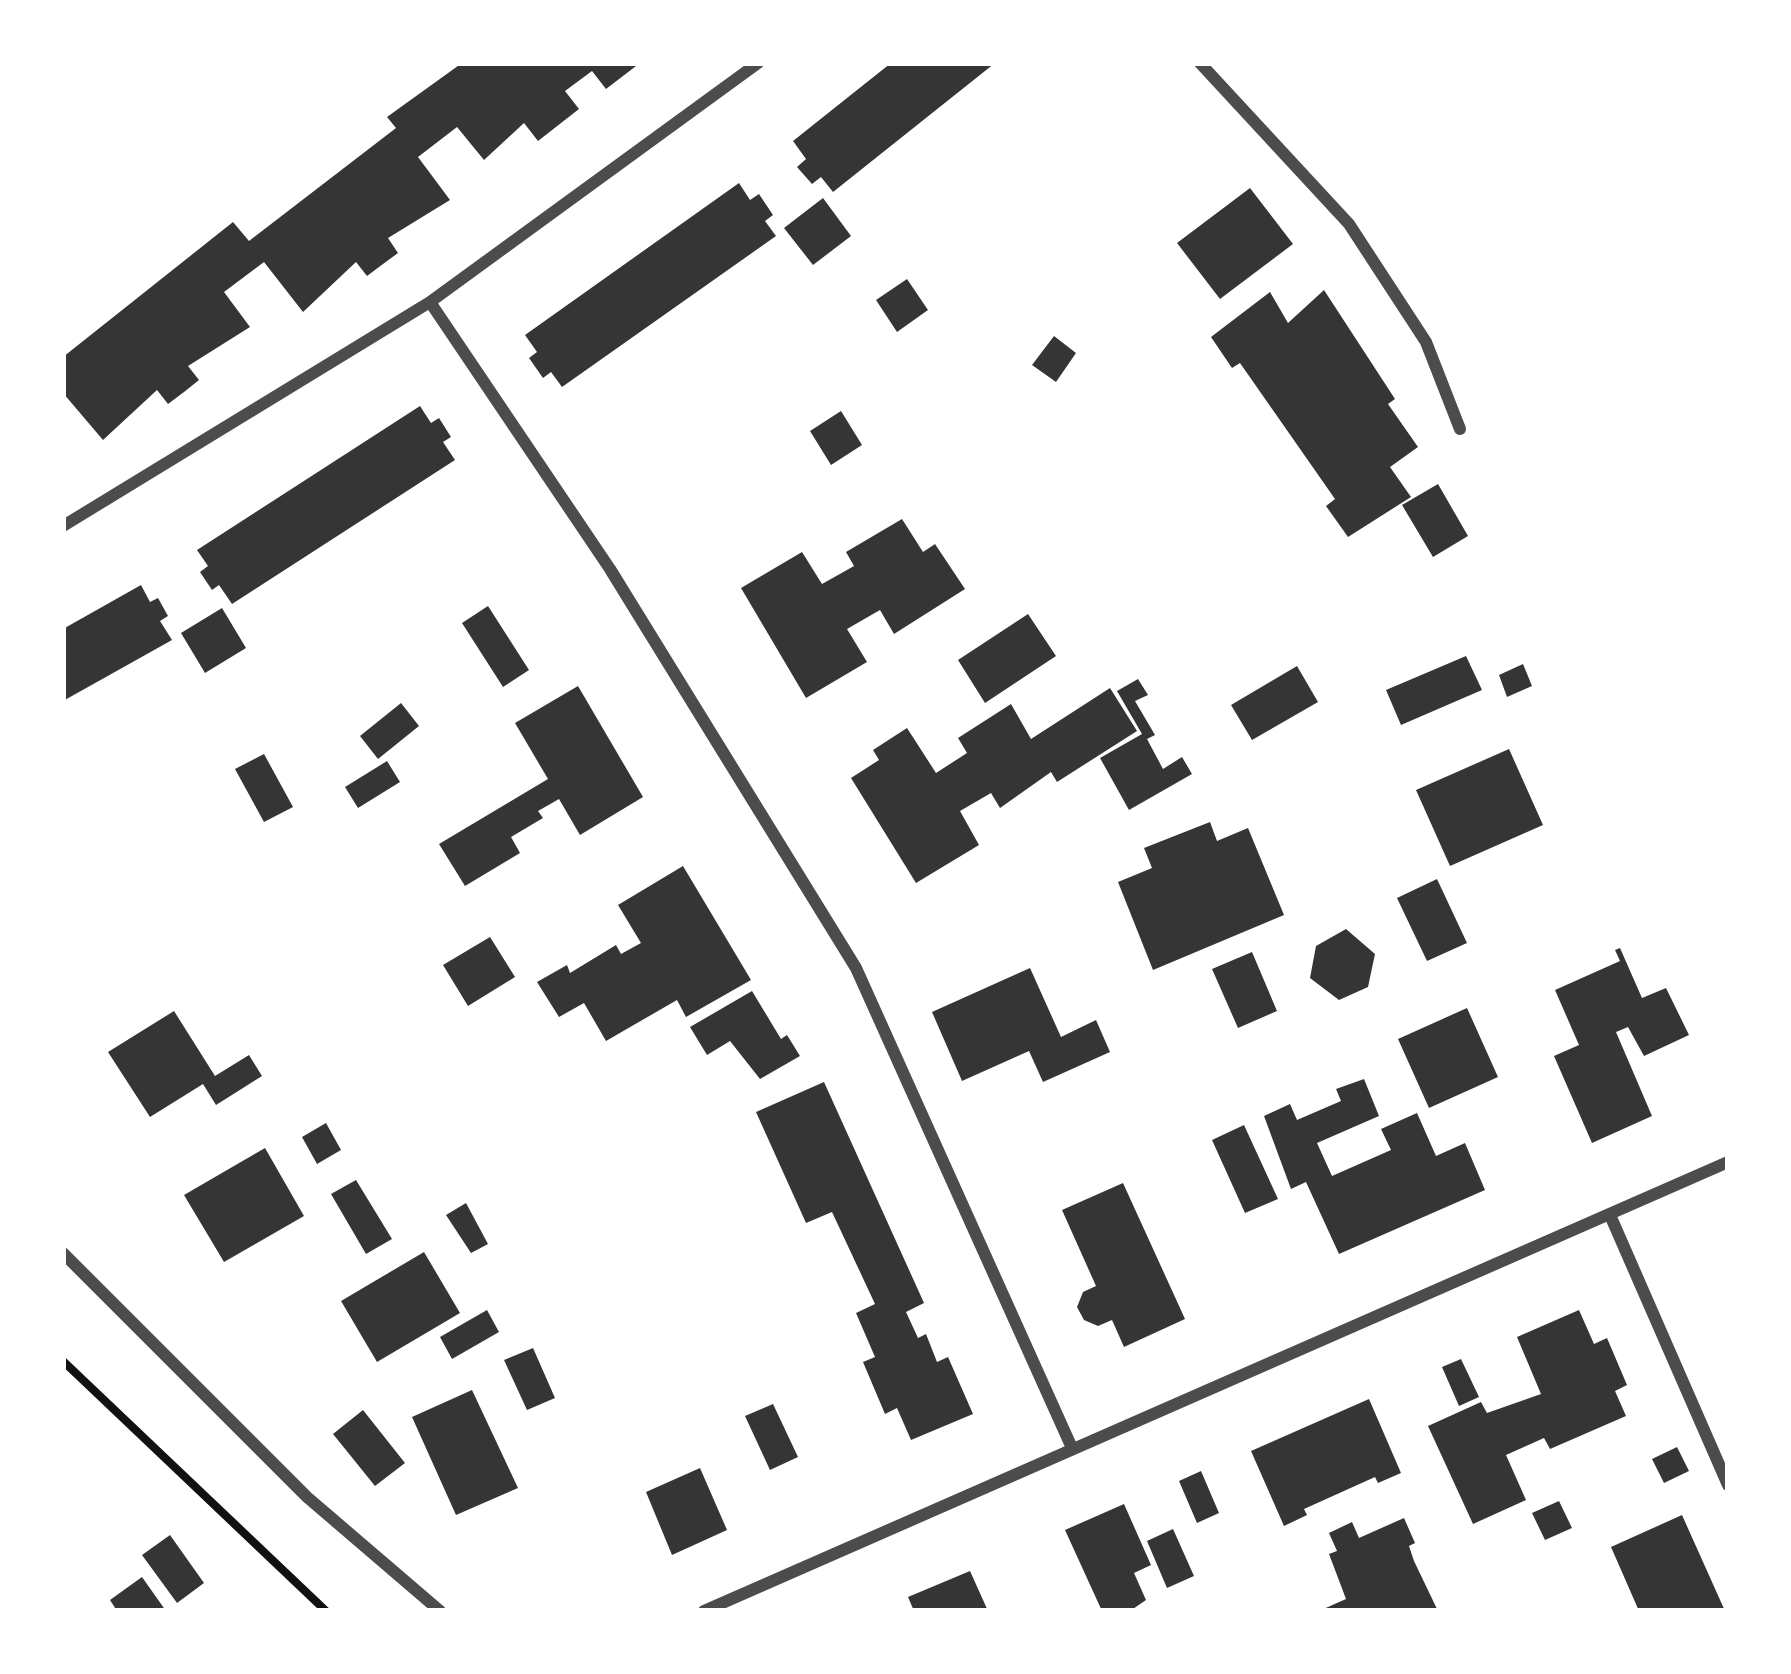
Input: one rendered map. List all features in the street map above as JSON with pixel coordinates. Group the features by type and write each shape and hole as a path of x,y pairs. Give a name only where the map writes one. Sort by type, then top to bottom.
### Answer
{"street":[{"path":"63,526 430,302 758,63"},
{"path":"1200,63 1349,224 1426,343 1460,429"},
{"path":"430,302 610,569 856,968 1072,1448"},
{"path":"704,1611 1728,1162"},
{"path":"1610,1215 1728,1485"},
{"path":"63,1252 307,1498 440,1611"}],"path":[{"path":"63,1361 326,1611"}],"building":[{"path":"462,63 640,63 606,89 592,71 565,91 579,109 538,141 524,123 484,160 457,127 418,157 450,200 388,238 398,253 367,276 356,262 303,312 264,262 224,292 250,327 188,366 199,380 184,392 168,404 157,390 103,440 63,393 63,357 233,222 249,241 396,128 387,117"},
{"path":"891,63 995,63 833,192 821,177 812,184 797,167 806,159 793,141"},
{"path":"739,183 750,200 759,194 773,215 765,221 776,236 562,387 551,372 543,378 529,358 537,352 525,335"},
{"path":"1250,188 1293,244 1220,299 1177,243"},
{"path":"823,198 851,236 813,265 784,228"},
{"path":"907,279 928,310 897,332 876,300"},
{"path":"1324,290 1395,399 1388,404 1418,447 1390,467 1411,497 1348,537 1326,506 1335,499 1240,363 1232,368 1211,337 1270,292 1288,323"},
{"path":"1054,336 1076,353 1056,382 1032,365"},
{"path":"420,406 431,423 439,418 451,437 443,442 455,460 232,604 219,585 212,590 200,572 208,566 197,550"},
{"path":"841,411 862,445 831,465 810,431"},
{"path":"1438,484 1468,536 1433,557 1402,505"},
{"path":"902,519 923,552 935,544 965,589 894,634 880,610 847,629 867,662 806,698 741,588 802,552 822,584 854,566 846,552"},
{"path":"141,585 150,602 158,598 168,616 160,621 172,640 63,701 63,629"},
{"path":"488,606 529,670 503,687 462,623"},
{"path":"222,608 246,648 205,673 181,633"},
{"path":"1028,614 1056,656 985,703 958,660"},
{"path":"1466,656 1482,690 1401,725 1386,690"},
{"path":"1523,664 1532,686 1507,697 1499,675"},
{"path":"1297,666 1318,702 1252,740 1231,705"},
{"path":"1138,679 1148,695 1135,701 1155,735 1147,739 1163,769 1182,757 1192,774 1129,810 1100,758 1142,734 1117,691"},
{"path":"578,686 643,797 580,835 559,799 538,811 543,818 511,837 520,853 465,886 439,844 548,779 515,723"},
{"path":"1110,688 1137,731 1057,782 1051,772 1000,808 991,793 960,811 979,845 916,883 851,778 879,760 873,750 907,728 936,773 967,753 958,738 1011,704 1031,739"},
{"path":"401,703 419,726 378,759 360,736"},
{"path":"1509,749 1543,825 1450,866 1416,790"},
{"path":"264,754 293,807 264,822 235,769"},
{"path":"387,761 400,782 358,808 345,787"},
{"path":"1210,822 1217,841 1248,828 1284,915 1153,970 1118,882 1152,868 1144,848"},
{"path":"683,866 751,980 686,1017 677,1000 606,1041 584,1003 559,1017 537,982 567,965 570,973 616,945 621,954 641,943 618,905"},
{"path":"1437,879 1467,943 1427,961 1397,898"},
{"path":"1346,929 1375,954 1368,987 1339,1000 1310,978 1316,946"},
{"path":"490,937 515,977 468,1006 443,965"},
{"path":"1620,948 1642,998 1666,988 1689,1035 1644,1056 1628,1027 1616,1032 1652,1116 1592,1143 1554,1056 1579,1045 1555,990 1620,961 1615,950"},
{"path":"1252,952 1277,1011 1238,1028 1212,969"},
{"path":"1030,968 1061,1037 1096,1020 1110,1052 1043,1082 1029,1051 962,1081 932,1012"},
{"path":"752,991 781,1039 787,1035 800,1056 760,1079 730,1041 707,1055 690,1027"},
{"path":"1467,1008 1498,1077 1429,1108 1398,1039"},
{"path":"174,1011 215,1076 249,1055 262,1076 216,1105 203,1084 150,1117 108,1052"},
{"path":"1364,1079 1379,1116 1317,1143 1332,1176 1391,1150 1381,1129 1417,1113 1436,1156 1465,1143 1485,1190 1339,1254 1306,1182 1291,1189 1264,1116 1290,1104 1297,1120 1341,1101 1336,1089"},
{"path":"824,1082 924,1303 906,1312 918,1338 926,1334 937,1362 948,1357 973,1414 911,1440 897,1408 885,1414 863,1362 875,1357 856,1313 875,1304 832,1212 806,1223 756,1112"},
{"path":"326,1123 341,1150 317,1164 302,1137"},
{"path":"1244,1125 1278,1199 1245,1213 1212,1140"},
{"path":"265,1148 304,1216 224,1262 184,1195"},
{"path":"356,1180 392,1239 366,1254 331,1194"},
{"path":"1123,1183 1185,1319 1124,1347 1112,1320 1098,1326 1084,1320 1077,1307 1083,1292 1096,1286 1062,1210"},
{"path":"466,1203 488,1244 471,1253 446,1215"},
{"path":"424,1252 460,1313 377,1362 341,1301"},
{"path":"487,1310 499,1332 452,1359 440,1337"},
{"path":"1579,1310 1594,1344 1607,1338 1627,1385 1615,1391 1626,1416 1550,1449 1544,1438 1506,1455 1526,1500 1473,1524 1428,1426 1481,1402 1487,1413 1541,1394 1517,1337"},
{"path":"533,1348 555,1398 527,1410 504,1360"},
{"path":"1461,1359 1479,1397 1459,1406 1442,1367"},
{"path":"472,1390 518,1488 456,1515 412,1417"},
{"path":"1369,1399 1401,1473 1378,1483 1375,1477 1304,1509 1307,1515 1284,1526 1251,1451"},
{"path":"773,1404 798,1457 770,1470 745,1416"},
{"path":"363,1410 405,1463 375,1486 333,1434"},
{"path":"1677,1447 1689,1471 1664,1483 1652,1459"},
{"path":"700,1468 727,1530 672,1555 646,1492"},
{"path":"1201,1471 1219,1513 1197,1523 1179,1481"},
{"path":"1559,1501 1572,1528 1545,1540 1532,1513"},
{"path":"1124,1504 1151,1565 1134,1573 1146,1600 1130,1611 1102,1611 1065,1530"},
{"path":"1682,1515 1725,1611 1639,1611 1611,1547"},
{"path":"1404,1518 1415,1543 1409,1546 1414,1561 1437,1609 1319,1611 1346,1599 1329,1554 1337,1551 1329,1533 1352,1522 1359,1538"},
{"path":"1173,1529 1194,1576 1167,1588 1147,1541"},
{"path":"170,1535 204,1583 177,1603 142,1555"},
{"path":"970,1571 988,1611 914,1611 908,1597"},
{"path":"142,1577 166,1611 117,1611 110,1600"}]}
